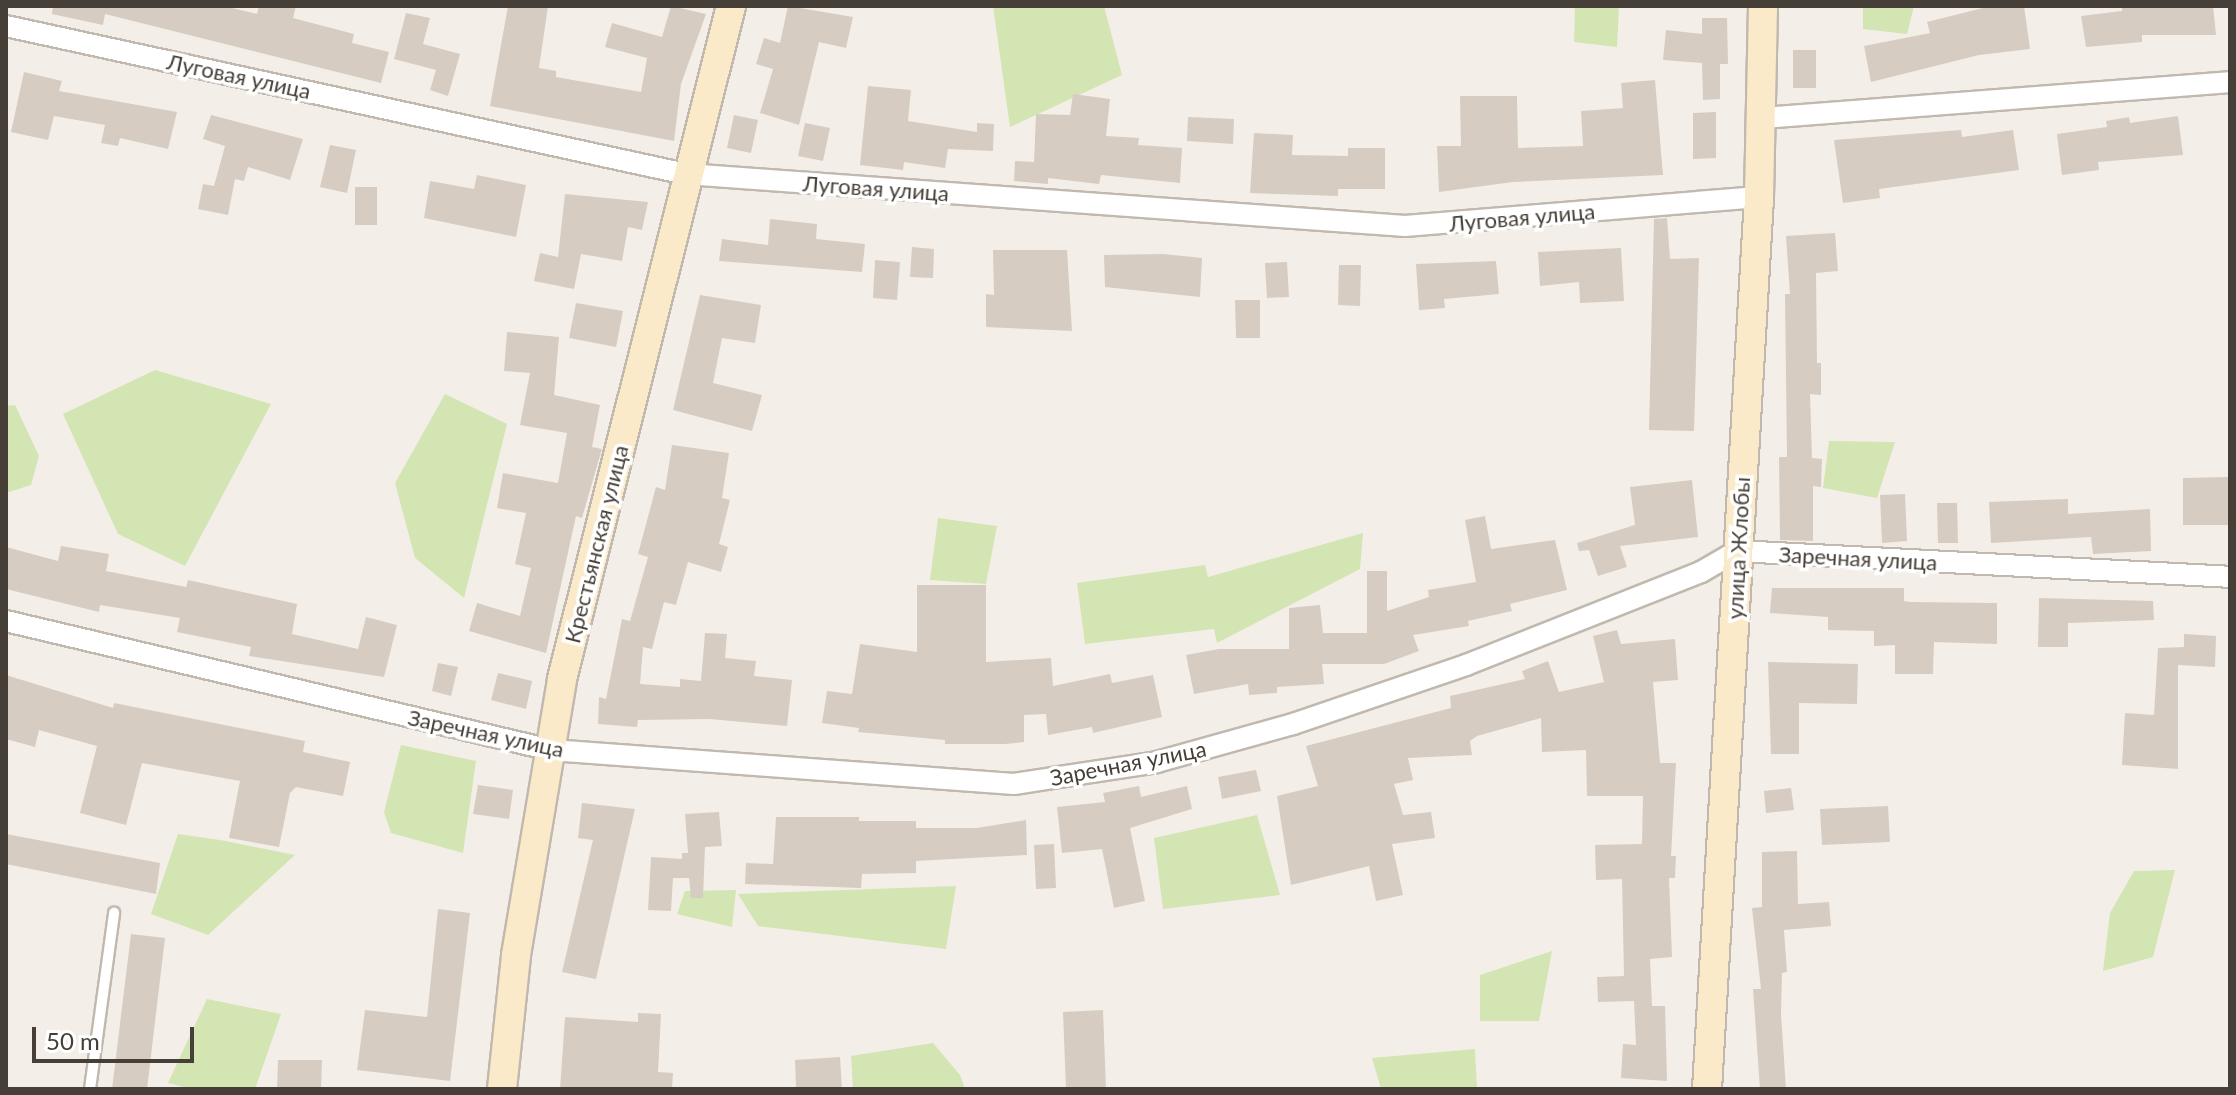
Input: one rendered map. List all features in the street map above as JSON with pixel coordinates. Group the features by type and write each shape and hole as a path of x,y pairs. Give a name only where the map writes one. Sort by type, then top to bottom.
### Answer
{"street":[{"name":"Крестьянская улица","path":"502,1089 516,955 579,606 731,6"},
{"name":"улица Жлобы","path":"1707,1089 1759,197 1763,6"},
{"name":"Луговая улица","path":"6,26 686,174 1405,226 1759,197"},
{"path":"1763,118 2230,82"},
{"name":"Заречная улица","path":"6,621 551,750 1014,784 1086,777 1278,729 1408,685 1701,572 1737,551 2230,577"}],"lane":[{"path":"90,1089 114,913"}],"green space":[{"path":"993,6 1104,6 1122,75 1010,127"},
{"path":"1575,6 1619,6 1617,47 1574,42"},
{"path":"1863,6 1914,6 1907,34 1863,29"},
{"path":"155,370 271,404 185,566 118,534 63,414"},
{"path":"445,394 507,424 464,598 415,558 395,483"},
{"path":"15,405 39,456 31,485 6,493 6,406"},
{"path":"1829,441 1895,442 1877,498 1823,488"},
{"path":"938,518 997,526 986,584 930,580"},
{"path":"1363,533 1360,569 1217,643 1214,629 1085,644 1077,583 1205,565 1208,577"},
{"path":"401,745 476,761 463,853 391,833 384,812"},
{"path":"1257,815 1280,895 1163,909 1154,838"},
{"path":"178,834 295,855 208,935 151,914"},
{"path":"2175,870 2153,957 2103,971 2110,913 2134,871"},
{"path":"956,886 946,949 758,926 738,894"},
{"path":"736,890 732,927 677,914 685,891"},
{"path":"1552,951 1539,1021 1480,1021 1480,975"},
{"path":"207,999 281,1014 255,1089 191,1089 168,1083"},
{"path":"933,1043 960,1075 965,1089 853,1089 851,1056"},
{"path":"1475,1049 1477,1089 1381,1089 1372,1058"}],"building":[{"path":"53,6 224,6 257,14 259,6 296,6 293,18 354,34 352,43 389,52 381,83 105,14 103,25 52,14"},
{"path":"508,6 548,6 539,68 556,71 556,77 641,92 647,58 605,47 612,23 662,37 671,6 706,14 681,84 674,141 490,106"},
{"path":"788,6 853,17 846,48 819,42 799,125 760,113 773,69 756,64 764,38 780,43"},
{"path":"1991,6 2024,6 2030,49 1979,55 1871,82 1864,46 1930,33 1927,22"},
{"path":"2122,6 2213,6 2216,35 2142,35 2142,42 2086,47 2081,16 2122,11"},
{"path":"406,13 430,18 423,44 460,54 448,96 430,90 436,70 394,59"},
{"path":"1702,18 1727,18 1728,64 1720,64 1720,99 1703,100 1702,63 1663,60 1666,30 1702,34"},
{"path":"1793,50 1816,50 1816,88 1793,88"},
{"path":"24,72 62,81 59,91 177,112 168,149 120,138 118,146 101,143 105,125 54,116 48,140 11,132"},
{"path":"1655,80 1663,175 1513,182 1439,192 1437,146 1461,146 1460,96 1517,96 1518,148 1583,146 1581,111 1623,108 1621,83"},
{"path":"868,86 911,90 908,121 977,132 977,123 994,124 993,151 948,149 945,168 904,162 903,170 860,165"},
{"path":"1073,94 1110,99 1106,136 1139,138 1138,145 1182,148 1180,183 1101,175 1099,184 1048,178 1048,184 1014,181 1015,161 1034,162 1036,114 1070,115"},
{"path":"1716,112 1716,158 1693,159 1693,113"},
{"path":"211,115 303,139 290,180 248,167 244,181 235,179 228,215 198,209 203,184 214,186 225,146 203,139"},
{"path":"734,115 758,120 751,153 727,148"},
{"path":"2178,116 2183,155 2098,162 2099,170 2062,175 2057,134 2107,127 2106,121 2129,117 2130,123"},
{"path":"1188,117 1234,119 1233,144 1187,141"},
{"path":"805,123 830,128 823,161 798,156"},
{"path":"1961,130 1962,137 2013,130 2019,170 1879,189 1880,198 1843,203 1834,140"},
{"path":"1254,133 1293,135 1292,155 1348,156 1348,148 1385,148 1385,189 1338,189 1338,196 1250,193"},
{"path":"330,145 356,150 347,193 320,187"},
{"path":"477,175 526,185 516,237 424,218 430,181 474,189"},
{"path":"355,187 377,187 377,225 355,225"},
{"path":"565,194 648,202 642,230 628,227 622,261 581,254 574,289 534,281 540,253 558,257"},
{"path":"1667,218 1670,259 1699,258 1694,431 1649,430 1654,219"},
{"path":"770,219 817,224 816,239 865,244 862,272 719,261 722,239 768,245"},
{"path":"1835,233 1838,271 1816,273 1817,363 1821,363 1821,395 1810,394 1812,458 1822,459 1821,487 1813,486 1813,541 1780,540 1779,457 1787,457 1785,294 1790,294 1786,236"},
{"path":"912,247 934,249 933,278 910,277"},
{"path":"1621,248 1624,301 1580,303 1579,282 1540,286 1538,252"},
{"path":"993,250 1067,250 1072,331 986,327 986,294 994,295"},
{"path":"1163,254 1202,258 1200,297 1105,287 1104,255"},
{"path":"875,260 900,262 897,300 873,298"},
{"path":"1496,261 1499,294 1444,299 1445,308 1419,310 1416,264"},
{"path":"1287,262 1289,297 1267,298 1265,263"},
{"path":"1339,265 1361,265 1360,306 1338,305"},
{"path":"700,295 761,305 755,343 722,338 713,383 762,395 752,431 673,410"},
{"path":"1235,300 1260,300 1260,338 1236,338"},
{"path":"576,303 623,311 616,347 569,338"},
{"path":"507,332 559,337 554,395 600,405 592,447 602,449 582,518 576,516 546,653 469,631 477,603 520,616 531,568 515,564 526,513 497,508 503,473 558,483 567,433 520,425 530,373 504,371"},
{"path":"672,445 729,453 722,498 730,500 719,544 728,547 721,572 688,562 676,605 664,602 652,649 643,647 640,684 680,687 680,679 701,681 705,633 727,634 725,658 756,661 754,676 792,680 787,726 710,719 638,720 637,727 598,724 599,697 606,699 622,619 630,621 648,557 638,554 656,487 665,490"},
{"path":"2229,477 2229,525 2183,525 2183,478"},
{"path":"1692,480 1698,537 1620,546 1627,567 1598,576 1589,550 1579,551 1577,543 1635,525 1630,487"},
{"path":"1905,494 1907,541 1882,543 1880,495"},
{"path":"2068,499 2068,514 2150,509 2151,551 2093,554 2091,537 1991,543 1989,502"},
{"path":"1937,503 1957,503 1958,543 1938,543"},
{"path":"1485,516 1491,549 1555,540 1567,590 1510,604 1512,611 1468,621 1469,626 1413,635 1419,651 1384,664 1322,664 1324,684 1277,687 1277,693 1249,695 1248,684 1194,694 1186,655 1219,649 1289,649 1289,608 1320,605 1323,633 1367,633 1367,571 1387,571 1387,611 1429,597 1428,590 1476,582 1465,520"},
{"path":"61,546 109,554 106,571 186,587 188,580 297,604 292,634 358,649 366,617 397,625 384,677 249,656 251,647 177,632 180,618 100,605 99,612 6,589 6,547 58,561"},
{"path":"917,585 986,585 986,662 1051,658 1053,686 1110,674 1112,683 1153,675 1162,717 1093,733 1092,727 1048,735 1046,714 1024,715 1024,742 1005,744 945,744 945,740 858,732 859,728 822,723 827,691 852,694 860,644 917,652"},
{"path":"1772,588 1904,588 1904,601 1910,602 1997,603 1997,644 1934,642 1933,674 1895,674 1895,645 1874,646 1874,631 1828,630 1828,617 1770,613"},
{"path":"2039,598 2153,601 2154,620 2068,623 2068,647 2038,647"},
{"path":"1617,630 1621,644 1675,639 1678,680 1653,682 1660,763 1676,763 1671,856 1676,856 1675,878 1669,878 1672,957 1650,959 1652,1006 1665,1006 1667,1081 1621,1078 1623,1044 1636,1045 1634,1001 1598,1002 1597,977 1624,976 1622,879 1596,880 1595,845 1642,844 1643,796 1587,796 1586,750 1542,752 1541,718 1477,736 1470,741 1472,755 1408,758 1413,780 1394,784 1403,815 1431,812 1435,838 1392,844 1403,895 1376,901 1369,866 1291,885 1277,796 1318,786 1306,746 1451,708 1450,696 1525,679 1522,671 1548,661 1559,692 1604,682 1593,636"},
{"path":"2184,634 2216,636 2215,667 2178,665 2178,769 2122,765 2125,713 2154,715 2158,648 2184,647"},
{"path":"1768,662 1858,664 1857,704 1799,703 1799,754 1771,754"},
{"path":"438,663 458,667 451,696 432,691"},
{"path":"498,673 532,681 526,709 491,700"},
{"path":"6,675 113,708 114,703 305,741 303,752 350,762 343,796 296,787 290,793 279,847 229,838 240,781 142,763 126,825 80,813 97,746 39,730 35,747 6,739"},
{"path":"1256,770 1261,791 1222,799 1218,777"},
{"path":"478,785 513,790 509,819 473,814"},
{"path":"1139,786 1141,797 1187,786 1192,809 1130,828 1145,901 1114,908 1102,849 1062,853 1057,807 1105,802 1103,793"},
{"path":"1791,788 1794,810 1766,813 1764,791"},
{"path":"582,803 635,809 596,979 562,972 593,840 578,838"},
{"path":"1888,806 1890,842 1822,845 1820,809"},
{"path":"719,812 722,846 705,847 703,898 691,898 689,878 673,878 671,911 648,910 651,857 682,859 682,853 688,853 685,814"},
{"path":"776,817 916,821 916,828 977,828 1026,820 1027,855 916,861 916,873 862,874 861,888 745,884 746,863 773,864"},
{"path":"6,834 160,863 156,894 6,864"},
{"path":"1054,844 1056,888 1036,889 1034,845"},
{"path":"1797,851 1798,904 1829,902 1831,926 1784,930 1787,972 1782,973 1781,1014 1786,1089 1760,1089 1753,989 1761,989 1752,908 1762,907 1762,852"},
{"path":"438,909 470,913 450,1081 357,1070 365,1010 427,1017"},
{"path":"131,934 165,938 147,1089 112,1089"},
{"path":"1103,1010 1106,1089 1066,1089 1063,1012"},
{"path":"638,1013 661,1014 658,1072 673,1073 672,1089 560,1089 565,1017 638,1022"},
{"path":"840,1057 842,1089 796,1089 795,1060"},
{"path":"278,1060 322,1060 321,1089 277,1089"}]}
